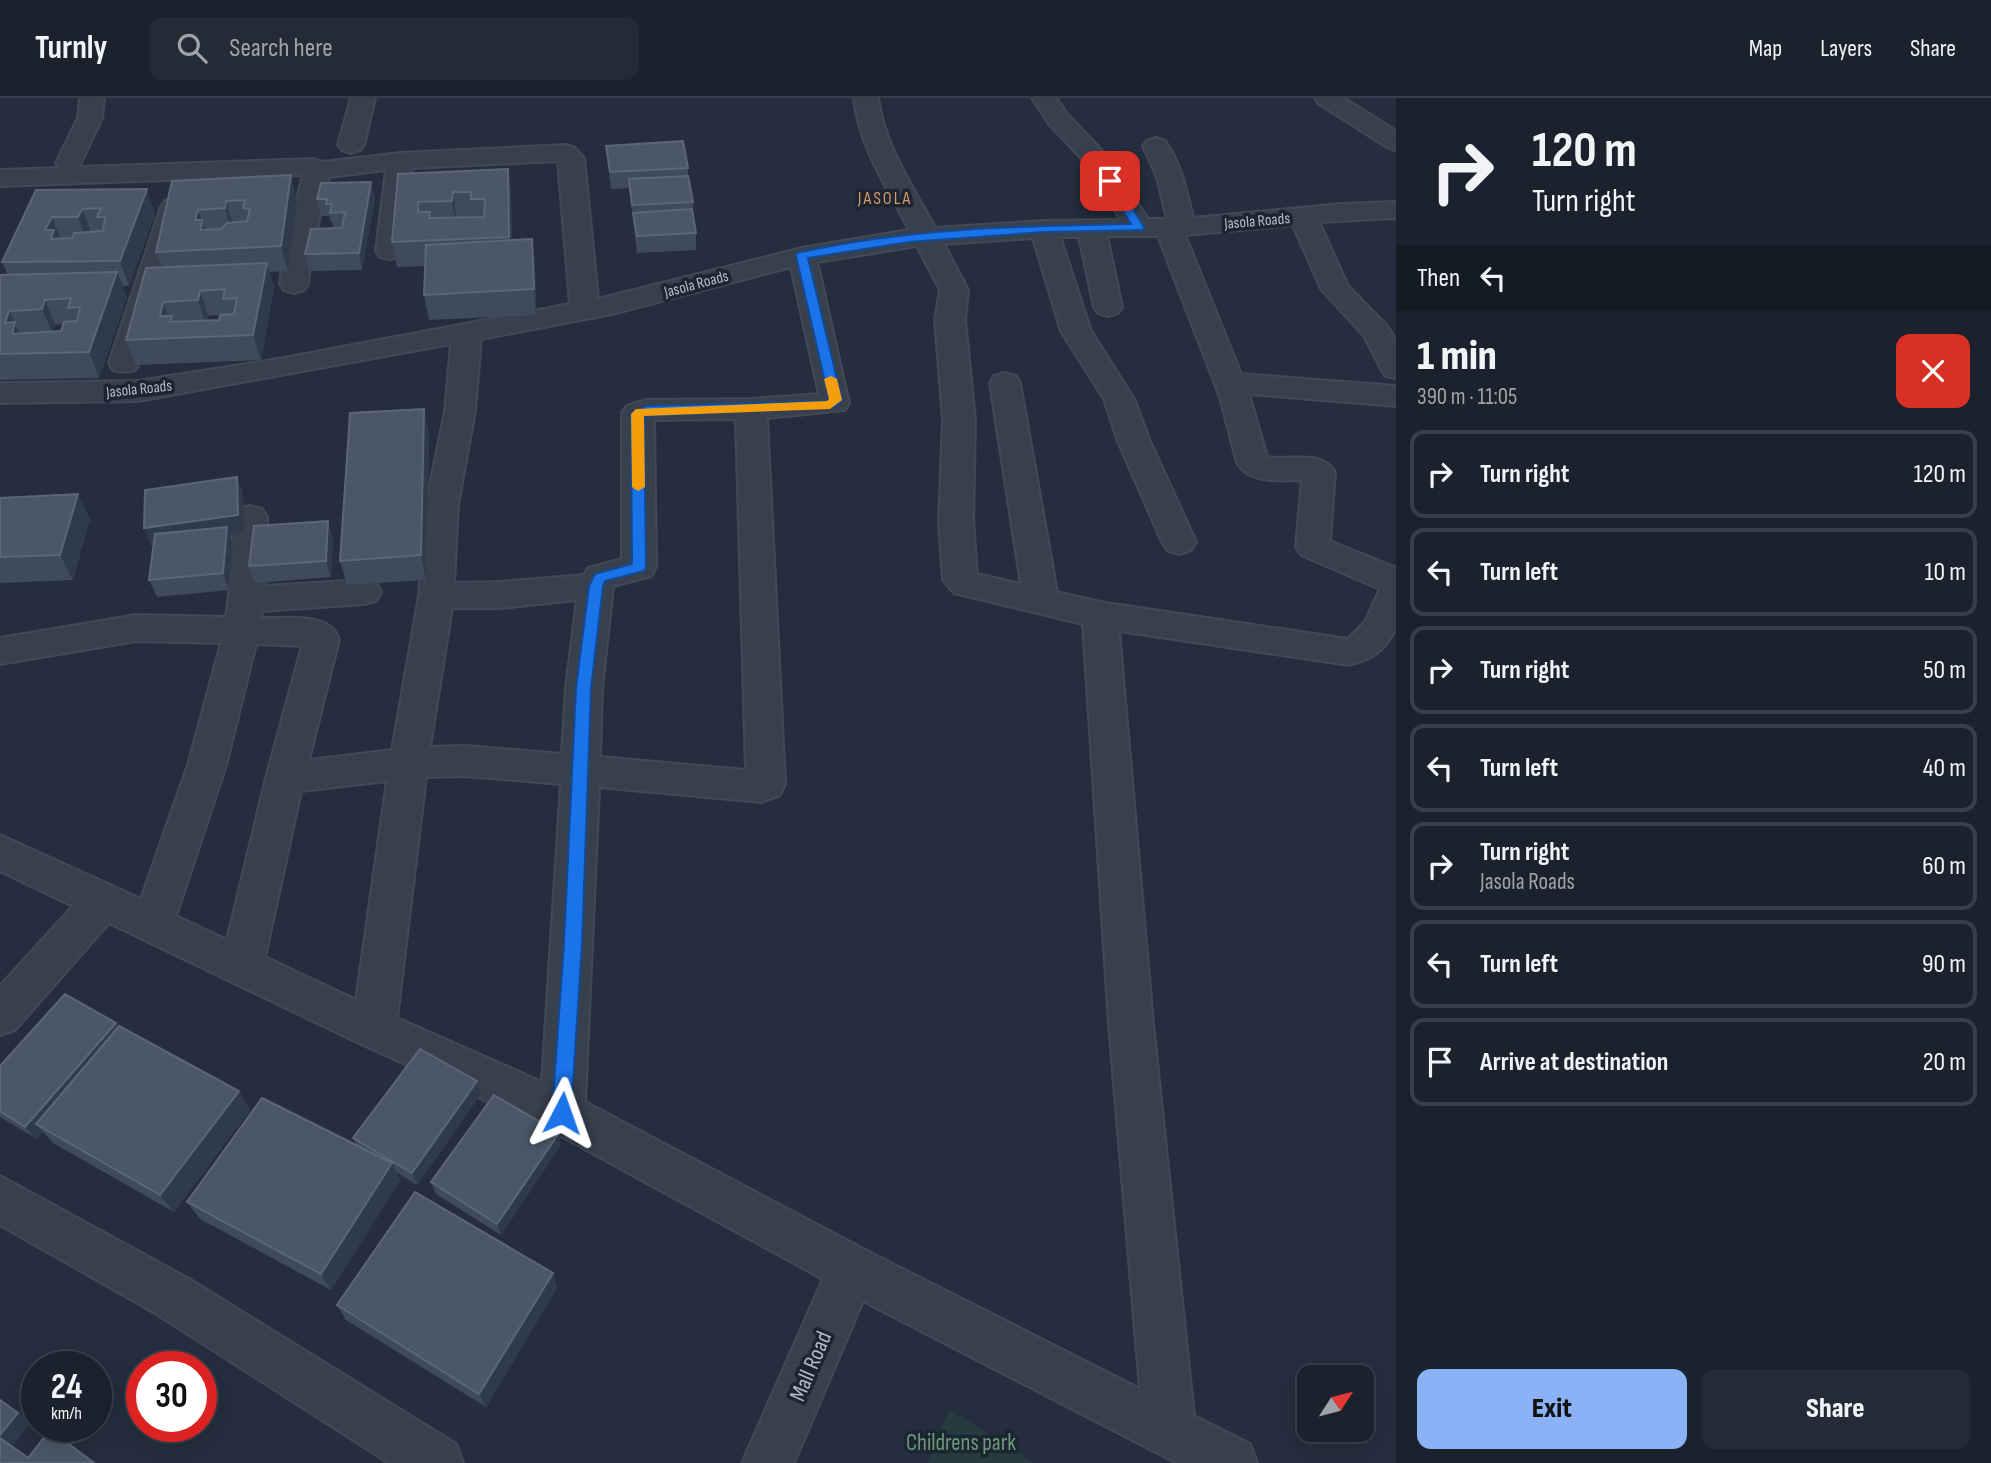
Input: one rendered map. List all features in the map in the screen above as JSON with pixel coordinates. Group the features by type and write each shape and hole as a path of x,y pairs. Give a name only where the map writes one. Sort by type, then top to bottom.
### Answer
{"street":[{"path":"59,180 90,118 92,98"},
{"path":"351,145 363,98"},
{"path":"866,98 869,123 877,144 954,290 950,320 959,420 956,522 959,574 966,584 1100,615 1349,653 1361,651 1369,644 1396,591"},
{"path":"1044,98 1058,119 1163,227 1229,383 1253,463 1263,469 1311,467 1318,472 1313,547 1396,582"},
{"path":"1327,98 1396,142"},
{"path":"1368,125 1396,116"},
{"path":"1156,146 1170,177 1163,227"},
{"path":"0,178 59,180 306,166 317,171 400,161 559,152 569,155 585,310"},
{"path":"390,251 400,161"},
{"path":"294,284 317,171"},
{"path":"124,363 187,172"},
{"name":"Jasola Roads","path":"0,393 138,391 585,310 802,256 927,237 1091,227 1163,227 1396,211"},
{"path":"1303,216 1335,289 1377,332 1396,369"},
{"path":"1091,227 1108,307"},
{"path":"1044,229 1076,331 1119,399 1179,542"},
{"path":"562,1113 584,688 596,586 603,574 639,567 638,414 646,410 830,405 835,400 802,256"},
{"path":"374,1029 409,763 436,596 442,505 460,411 467,333"},
{"path":"1004,383 1041,601"},
{"path":"1229,383 1396,396"},
{"path":"285,778 409,763 465,761 761,787 766,784 751,409"},
{"path":"153,924 197,795 243,616 250,517"},
{"path":"436,596 500,596 596,586"},
{"path":"0,651 136,628 175,627 243,616 364,592"},
{"path":"1100,615 1121,930 1170,1432"},
{"path":"242,967 320,635 243,616"},
{"path":"0,852 374,1029 562,1113 852,1269 1231,1463"},
{"path":"0,1016 103,901"},
{"path":"0,1199 172,1296 438,1463"},
{"name":"Mall Road","path":"768,1463 852,1269"}],"green space":[{"name":"Childrens park","path":"949,1409 1034,1463 928,1463"}],"building":[{"path":"683,141 688,168 610,172 606,146"},
{"path":"508,169 509,237 392,242 398,174","holes":["453,192 471,192 471,199 485,199 484,217 429,218 430,212 418,212 418,202 452,201"]},
{"path":"291,175 281,246 156,252 172,181","holes":["245,200 243,208 250,209 247,221 227,223 221,229 201,230 202,220 195,220 198,210 225,208 226,201"]},
{"path":"688,176 693,202 632,205 629,179"},
{"path":"371,182 359,253 305,254 311,229 342,228 345,212 330,213 332,204 326,204 327,199 317,199 321,183"},
{"path":"147,189 120,261 2,262 36,190","holes":["101,208 97,217 105,217 103,231 74,233 72,238 51,239 54,230 45,230 52,217 78,217 82,209"]},
{"path":"692,209 696,233 637,236 633,213"},
{"path":"532,239 534,289 424,295 426,245"},
{"path":"267,263 253,335 126,340 146,268","holes":["225,289 223,299 237,298 234,314 220,315 219,320 170,322 172,316 160,316 163,302 198,300 200,291"]},
{"path":"117,272 89,352 0,354 0,275","holes":["71,298 68,308 80,307 77,321 64,322 61,331 12,334 15,322 5,323 9,311 42,309 45,300"]},
{"path":"424,409 421,555 340,561 350,413"},
{"path":"237,477 238,515 144,528 145,490"},
{"path":"78,494 60,555 0,557 0,498"},
{"path":"328,521 326,561 249,566 254,526"},
{"path":"227,527 223,573 149,580 155,534"},
{"path":"65,994 116,1023 25,1127 0,1111 0,1066"},
{"path":"119,1026 239,1091 160,1195 36,1124"},
{"path":"420,1049 477,1081 412,1173 353,1138"},
{"path":"494,1095 559,1133 497,1224 431,1182"},
{"path":"262,1098 392,1163 321,1274 187,1202"},
{"path":"415,1192 553,1273 479,1394 337,1305"},
{"path":"0,1400 18,1413 0,1435"},
{"path":"0,1438 28,1458 41,1442 66,1442 94,1463 0,1463"}],"slow traffic":[{"path":"638,487 640,412 830,405 835,400 831,379"}],"district":[{"name":"JASOLA","path":"885,198"}],"route":[{"path":"562,1113 581,790 584,688 596,586 600,577 603,574 639,567 638,414 646,410 830,405 835,400 802,256 909,238 1044,229 1139,227 1110,181"}]}
